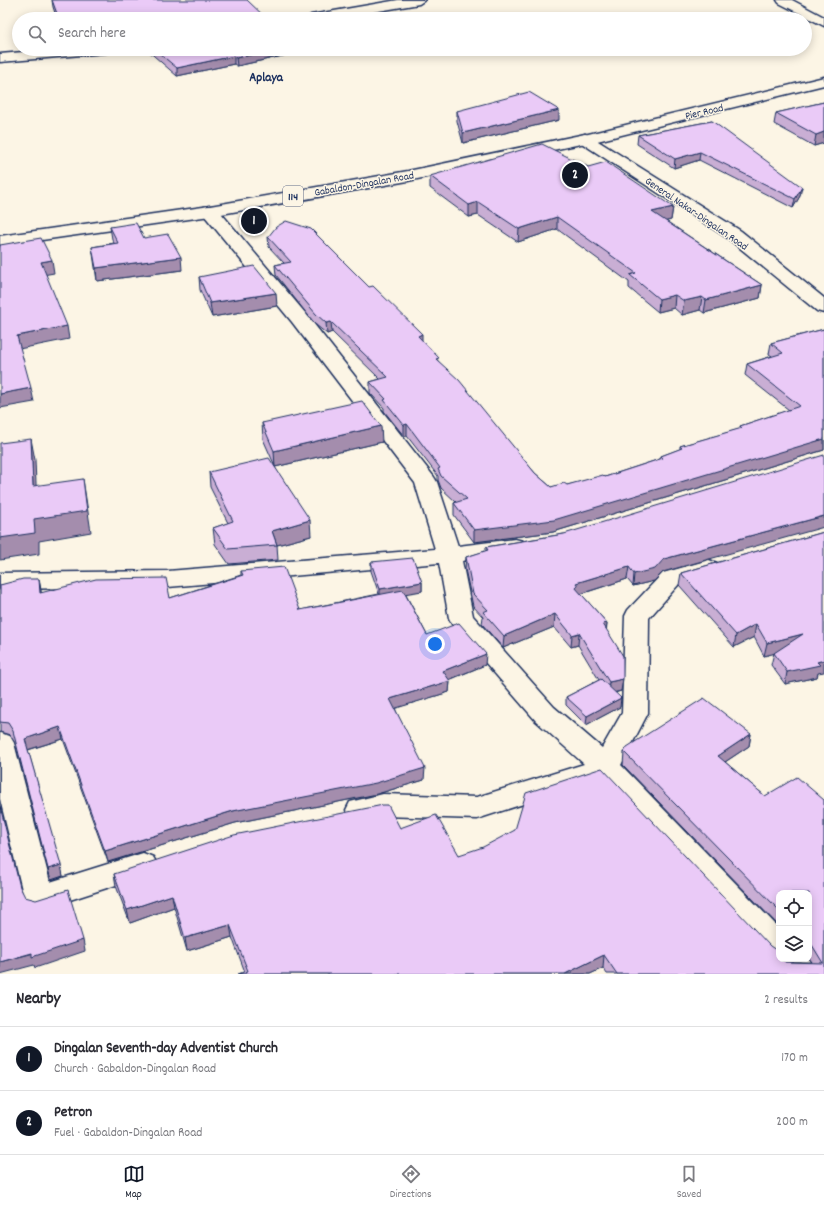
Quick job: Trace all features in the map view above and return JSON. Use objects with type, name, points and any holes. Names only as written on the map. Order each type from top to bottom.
[{"type":"street","points":[[351,12],[419,0]]},
{"type":"street","points":[[783,0],[805,12]]},
{"type":"street","points":[[812,16],[824,22]]},
{"type":"street","points":[[0,58],[24,56]]},
{"type":"street","name":"Pier Road","points":[[585,139],[824,82]]},
{"type":"street","name":"Gabaldon-Dingalan Road","points":[[0,241],[210,211],[408,176],[585,139]]},
{"type":"street","name":"General Nakar-Dingalan Road","points":[[585,139],[734,235],[824,307]]},
{"type":"street","points":[[210,211],[299,318],[426,482],[449,555],[461,618],[545,714],[606,767],[776,946]]},
{"type":"street","points":[[0,581],[168,579],[449,555],[532,544]]},
{"type":"street","points":[[336,815],[383,805],[478,808],[606,767],[635,713],[637,616],[671,578],[732,561]]},
{"type":"street","points":[[0,743],[39,898],[167,857]]},
{"type":"street","points":[[792,962],[803,974]]},
{"type":"building","points":[[52,0],[247,0],[260,12],[56,12]]},
{"type":"building","points":[[162,56],[234,56],[177,68]]},
{"type":"building","points":[[234,56],[246,56],[236,58]]},
{"type":"building","points":[[529,92],[559,110],[463,133],[457,111]]},
{"type":"building","points":[[824,102],[824,132],[816,135],[776,113]]},
{"type":"building","points":[[712,121],[802,187],[795,199],[700,152],[675,159],[638,135]]},
{"type":"building","points":[[542,144],[588,167],[606,162],[673,207],[652,212],[762,285],[706,300],[702,297],[684,301],[675,295],[659,299],[630,275],[636,273],[557,217],[519,229],[478,202],[469,205],[430,176]]},
{"type":"building","points":[[286,221],[311,229],[369,287],[373,286],[422,334],[418,336],[439,358],[436,359],[459,380],[535,473],[551,487],[564,483],[567,485],[603,475],[605,477],[663,458],[661,456],[682,448],[680,446],[742,428],[740,426],[800,406],[747,364],[783,353],[771,343],[824,329],[824,439],[554,520],[474,530],[454,503],[467,499],[441,476],[438,469],[440,468],[407,424],[404,425],[384,400],[386,399],[370,382],[388,377],[331,322],[326,323],[316,314],[275,265],[291,262],[268,237],[276,227]]},
{"type":"building","points":[[136,223],[144,238],[168,234],[181,257],[96,268],[92,247],[118,243],[110,227]]},
{"type":"building","points":[[41,238],[52,260],[41,262],[67,326],[17,336],[31,388],[0,394],[0,245]]},
{"type":"building","points":[[254,266],[276,293],[210,303],[199,277]]},
{"type":"building","points":[[362,401],[381,426],[274,451],[262,423]]},
{"type":"building","points":[[31,439],[33,486],[83,479],[87,511],[34,519],[35,533],[0,538],[0,443]]},
{"type":"building","points":[[824,455],[824,516],[664,559],[655,569],[634,574],[629,567],[576,583],[578,586],[575,587],[607,623],[603,624],[623,656],[623,679],[609,682],[579,633],[572,635],[555,614],[504,636],[483,612],[488,610],[473,594],[466,557],[488,550],[486,547],[564,534]]},
{"type":"building","points":[[269,458],[310,520],[272,531],[277,545],[228,549],[213,528],[233,521],[209,472]]},
{"type":"building","points":[[824,532],[824,660],[817,662],[820,665],[787,672],[774,653],[803,634],[767,643],[756,624],[736,635],[681,573]]},
{"type":"building","points":[[413,558],[422,582],[380,589],[371,562]]},
{"type":"building","points":[[284,567],[300,610],[403,590],[427,635],[459,623],[486,654],[443,671],[450,681],[390,699],[425,768],[376,783],[233,811],[105,851],[60,727],[25,739],[61,865],[48,869],[13,731],[8,723],[0,722],[0,585],[23,579],[39,579],[40,593],[96,579],[166,578],[170,598],[243,575],[241,571]]},
{"type":"building","points":[[601,679],[621,698],[587,716],[566,697]]},
{"type":"building","points":[[704,698],[751,734],[718,756],[765,796],[797,777],[824,800],[824,974],[617,974],[604,955],[565,974],[238,974],[248,971],[230,925],[185,938],[172,895],[127,910],[114,874],[234,835],[383,805],[388,805],[400,828],[436,815],[459,855],[483,847],[515,830],[526,793],[602,768],[770,946],[776,950],[776,962],[823,963],[812,945],[812,890],[776,890],[776,907],[624,752],[627,747]]},
{"type":"building","points":[[0,806],[20,887],[25,897],[36,900],[68,890],[83,940],[32,957],[32,953],[0,962]]},
{"type":"place","name":"Petron","points":[[575,175]]},
{"type":"place","name":"Dingalan Seventh-day Adventist Church","points":[[254,221]]},
{"type":"district","name":"Aplaya","points":[[266,76]]}]
